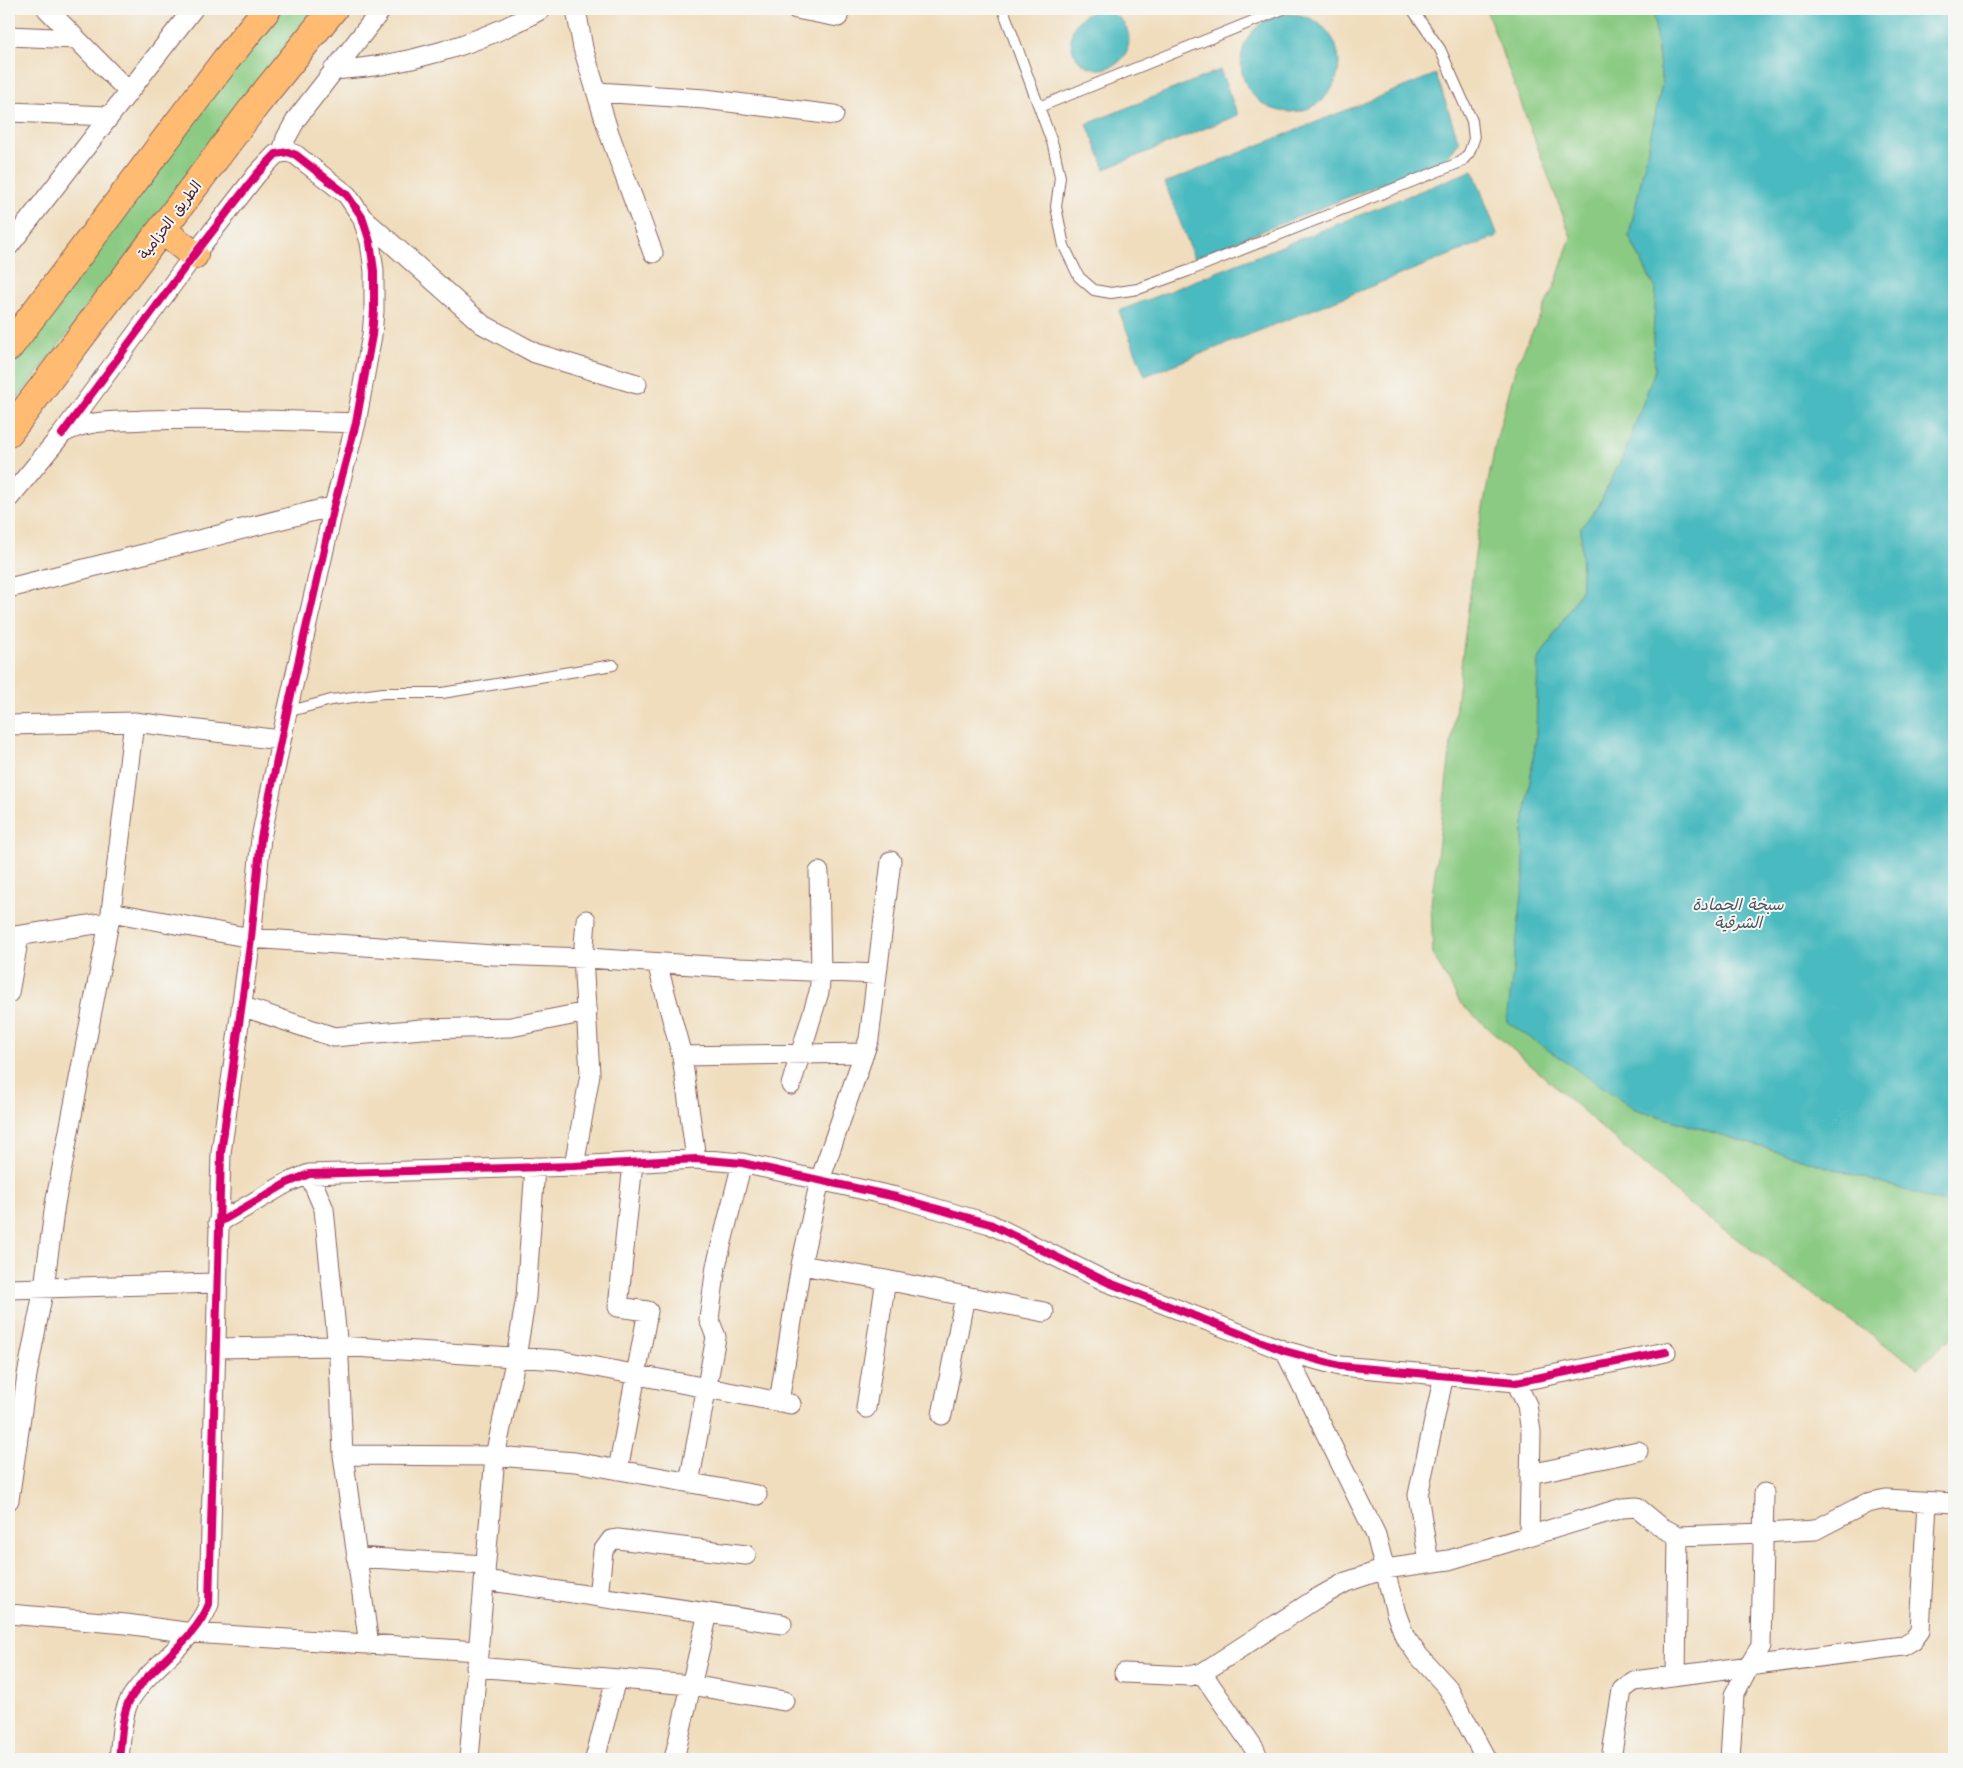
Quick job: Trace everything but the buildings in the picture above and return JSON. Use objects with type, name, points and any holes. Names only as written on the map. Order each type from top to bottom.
[{"type":"highway","points":[[9,347],[225,61],[267,9]]},
{"type":"highway","name":"الطريق الحزامية","points":[[9,432],[258,103],[333,9]]},
{"type":"highway","points":[[162,230],[194,255]]},
{"type":"street","points":[[47,9],[128,91]]},
{"type":"street","points":[[9,246],[193,9]]},
{"type":"street","points":[[282,152],[286,138],[297,118],[382,9]]},
{"type":"street","points":[[333,70],[378,65],[448,50],[500,29],[542,9]]},
{"type":"street","points":[[576,9],[583,48],[609,133],[653,253]]},
{"type":"street","points":[[796,9],[838,17]]},
{"type":"street","points":[[9,36],[76,39]]},
{"type":"street","points":[[597,92],[705,99],[834,115]]},
{"type":"street","points":[[9,112],[109,116]]},
{"type":"street","points":[[9,498],[62,434],[194,255],[257,174],[276,154],[282,152],[288,152],[305,160],[347,195],[362,217],[482,324],[535,354],[637,384]]},
{"type":"street","points":[[119,1759],[127,1706],[131,1699],[150,1674],[192,1633],[203,1618],[209,1604],[216,1283],[221,1153],[251,938],[261,838],[280,740],[334,506],[356,423],[372,335],[375,291],[370,242],[362,217]]},
{"type":"street","points":[[62,434],[71,428],[104,422],[200,418],[356,423]]},
{"type":"street","points":[[9,588],[334,506]]},
{"type":"street","points":[[9,725],[134,722],[280,740]]},
{"type":"street","points":[[9,1500],[27,1375],[44,1287],[55,1204],[110,917],[134,722]]},
{"type":"street","points":[[215,1348],[338,1346],[559,1360],[785,1403],[802,1265],[820,1180],[869,1039],[891,861]]},
{"type":"street","points":[[791,1085],[819,992],[821,972],[819,872]]},
{"type":"street","points":[[9,993],[14,936],[110,917],[251,938],[493,955],[877,974]]},
{"type":"street","points":[[574,1166],[590,1074],[583,958],[586,920]]},
{"type":"street","points":[[657,963],[682,1056],[696,1159]]},
{"type":"street","points":[[241,1006],[334,1037],[422,1029],[511,1028],[587,1012]]},
{"type":"street","points":[[682,1056],[864,1053]]},
{"type":"street","points":[[218,1223],[286,1184],[310,1174],[574,1166],[696,1159],[742,1163],[896,1197],[990,1224],[1107,1282],[1285,1351],[1340,1366],[1516,1382],[1666,1352]]},
{"type":"street","points":[[618,1470],[648,1311],[618,1307],[633,1162]]},
{"type":"street","points":[[689,1483],[716,1337],[709,1319],[716,1266],[742,1163]]},
{"type":"street","points":[[469,1759],[495,1456],[516,1357],[526,1297],[535,1167]]},
{"type":"street","points":[[310,1174],[324,1209],[338,1346],[343,1455],[369,1645]]},
{"type":"street","points":[[802,1265],[1044,1312]]},
{"type":"street","points":[[866,1408],[886,1280]]},
{"type":"street","points":[[9,1289],[216,1283]]},
{"type":"street","points":[[942,1415],[965,1296]]},
{"type":"street","points":[[1285,1351],[1376,1535],[1396,1613],[1405,1637],[1417,1654],[1448,1688],[1486,1759]]},
{"type":"street","points":[[1428,1563],[1418,1495],[1444,1376]]},
{"type":"street","points":[[1516,1382],[1526,1406],[1531,1432],[1529,1536]]},
{"type":"street","points":[[1530,1474],[1638,1451]]},
{"type":"street","points":[[343,1455],[495,1456],[575,1462],[757,1495]]},
{"type":"street","points":[[1730,1759],[1734,1695],[1761,1646],[1764,1493]]},
{"type":"street","points":[[1124,1673],[1190,1676],[1202,1673],[1314,1600],[1346,1582],[1385,1569],[1449,1560],[1622,1508],[1637,1507],[1661,1527],[1678,1536],[1763,1534],[1815,1530],[1867,1503],[1886,1499],[1954,1503]]},
{"type":"street","points":[[1611,1759],[1622,1690],[1634,1681],[1902,1646],[1913,1640],[1920,1631],[1926,1502]]},
{"type":"street","points":[[1676,1675],[1678,1536]]},
{"type":"street","points":[[598,1597],[603,1551],[611,1540],[618,1539],[746,1555]]},
{"type":"street","points":[[356,1556],[485,1572],[598,1597],[782,1624]]},
{"type":"street","points":[[674,1759],[708,1613]]},
{"type":"street","points":[[9,1614],[126,1624],[192,1633],[369,1645],[616,1679],[691,1685],[784,1702]]},
{"type":"street","points":[[1202,1673],[1260,1759]]},
{"type":"street","points":[[596,1759],[616,1679]]},
{"type":"lane","points":[[1004,9],[1053,145],[1060,177],[1056,207],[1064,246],[1079,278],[1094,290],[1111,293],[1138,289],[1188,271],[1461,162],[1470,153],[1474,139],[1472,121],[1440,49],[1412,9]]},
{"type":"lane","points":[[1039,107],[1283,9]]},
{"type":"lane","points":[[287,712],[331,700],[383,693],[442,693],[613,665]]},
{"type":"green space","points":[[277,9],[318,9],[9,410],[9,357]]},
{"type":"green space","points":[[1486,9],[1653,9],[1662,84],[1629,236],[1656,290],[1653,337],[1655,370],[1627,448],[1598,507],[1581,528],[1582,589],[1538,661],[1536,738],[1523,832],[1524,878],[1635,1109],[1954,1205],[1954,1335],[1918,1367],[1827,1305],[1688,1203],[1461,1004],[1433,955],[1431,904],[1477,539],[1496,441],[1516,366],[1554,287],[1571,237]]},
{"type":"water","name":"سبخة الحمادة الشرقية","points":[[1653,9],[1954,9],[1954,1205],[1635,1109],[1507,1022],[1524,878],[1523,832],[1536,738],[1538,661],[1582,589],[1581,528],[1598,507],[1627,448],[1655,370],[1653,337],[1656,290],[1629,236],[1662,84]]},
{"type":"water","points":[[1094,11],[1106,11],[1121,19],[1129,34],[1129,46],[1121,61],[1106,69],[1094,69],[1079,61],[1071,46],[1071,34],[1079,19]]},
{"type":"water","points":[[1290,14],[1309,18],[1325,28],[1335,44],[1339,63],[1335,82],[1325,98],[1309,108],[1290,112],[1271,108],[1255,98],[1245,82],[1241,63],[1245,44],[1255,28],[1271,18]]},
{"type":"water","points":[[1220,70],[1238,115],[1105,169],[1087,124]]},
{"type":"water","points":[[1436,74],[1459,142],[1447,158],[1194,258],[1165,183]]},
{"type":"water","points":[[1473,170],[1498,236],[1145,376],[1119,311]]},
{"type":"cycle path","points":[[62,434],[194,255],[257,174],[276,154],[288,152],[296,155],[347,195],[362,217],[370,242],[374,271],[372,335],[356,423],[334,506],[287,712],[261,838],[251,938],[221,1153],[209,1604],[188,1637],[151,1673],[130,1700],[123,1719],[119,1759]]},
{"type":"cycle path","points":[[218,1223],[287,1183],[309,1174],[574,1166],[696,1159],[742,1163],[896,1197],[990,1224],[1107,1282],[1285,1351],[1340,1366],[1516,1382],[1666,1352]]}]
